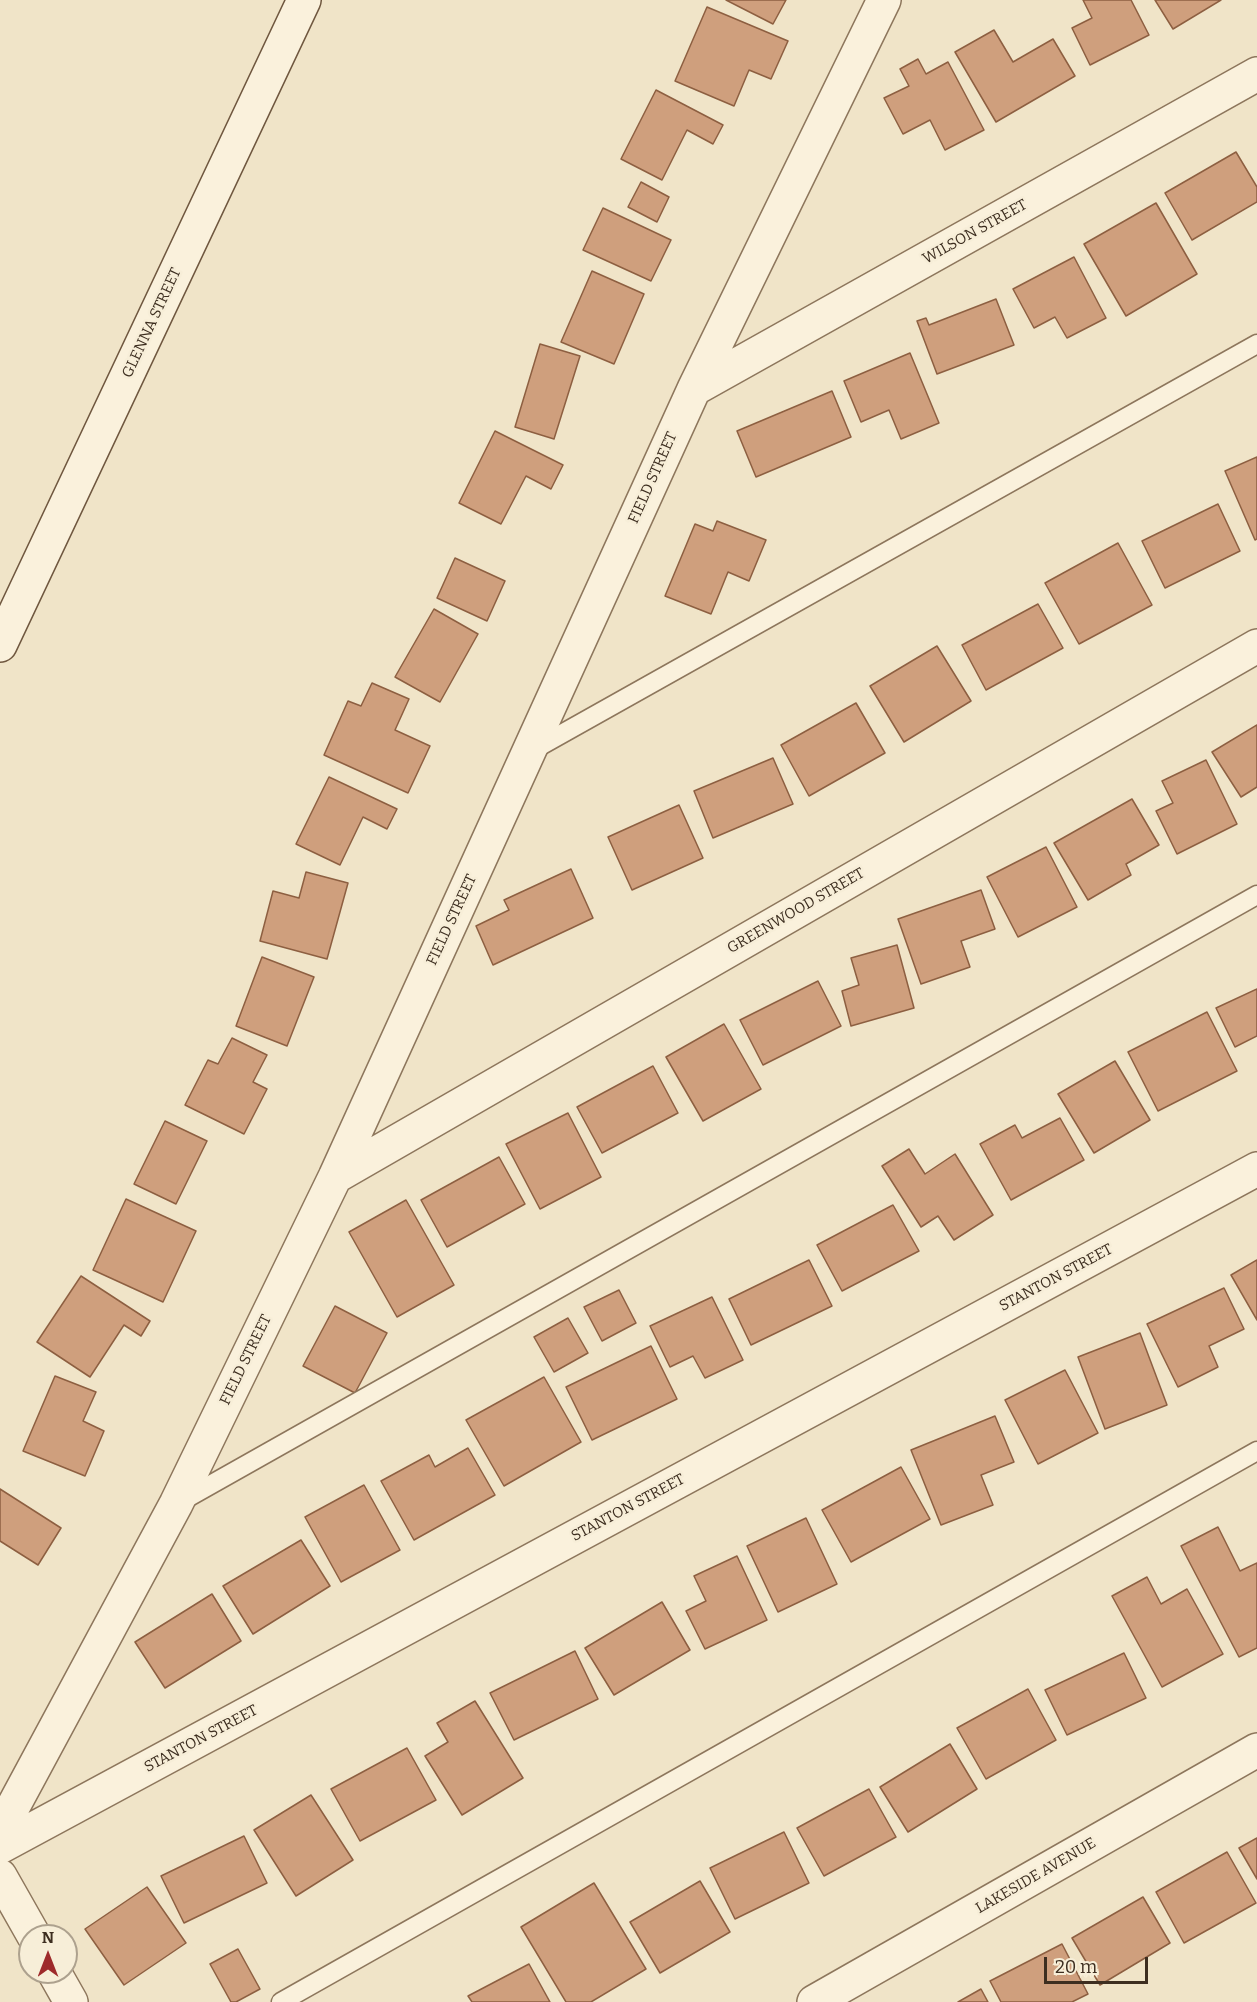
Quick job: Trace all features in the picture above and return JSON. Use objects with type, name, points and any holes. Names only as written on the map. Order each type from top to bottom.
[{"type":"street","name":"GLENNA STREET","points":[[0,645],[304,0]]},
{"type":"street","name":"FIELD STREET","points":[[0,1831],[176,1504],[335,1177],[694,389],[884,0]]},
{"type":"street","name":"WILSON STREET","points":[[694,389],[1257,74]]},
{"type":"street","name":"GREENWOOD STREET","points":[[335,1177],[1257,646]]},
{"type":"street","name":"STANTON STREET","points":[[0,1847],[1257,1169]]},
{"type":"street","name":"LAKESIDE AVENUE","points":[[814,2002],[1257,1750]]},
{"type":"street","points":[[0,1876],[27,1924]]},
{"type":"street","points":[[61,1984],[71,2002]]},
{"type":"lane","points":[[529,752],[1257,344]]},
{"type":"lane","points":[[176,1504],[1257,895]]},
{"type":"lane","points":[[281,2002],[1257,1451]]},
{"type":"building","points":[[726,0],[786,0],[773,24]]},
{"type":"building","points":[[1083,0],[1131,0],[1149,35],[1090,65],[1072,28],[1092,18]]},
{"type":"building","points":[[1155,0],[1221,0],[1173,29]]},
{"type":"building","points":[[707,7],[788,41],[771,79],[749,70],[734,106],[675,81]]},
{"type":"building","points":[[994,30],[1013,62],[1053,39],[1075,76],[996,122],[955,52]]},
{"type":"building","points":[[918,59],[926,74],[948,62],[984,130],[945,150],[930,120],[903,134],[884,98],[909,86],[900,69]]},
{"type":"building","points":[[656,90],[723,125],[713,144],[687,130],[662,180],[621,159]]},
{"type":"building","points":[[1236,152],[1257,187],[1257,202],[1192,240],[1165,193]]},
{"type":"building","points":[[641,182],[669,197],[657,222],[628,207]]},
{"type":"building","points":[[1156,203],[1197,274],[1126,316],[1084,244]]},
{"type":"building","points":[[603,208],[671,240],[651,281],[583,250]]},
{"type":"building","points":[[1074,257],[1106,318],[1067,338],[1055,317],[1034,328],[1013,289]]},
{"type":"building","points":[[592,271],[644,294],[614,364],[561,342]]},
{"type":"building","points":[[996,299],[1014,345],[937,374],[917,321],[926,318],[929,325]]},
{"type":"building","points":[[540,344],[580,356],[554,439],[515,427]]},
{"type":"building","points":[[910,353],[939,423],[901,439],[889,410],[861,422],[844,381]]},
{"type":"building","points":[[832,391],[851,437],[756,477],[737,431]]},
{"type":"building","points":[[495,431],[563,465],[551,489],[526,476],[501,524],[459,503]]},
{"type":"building","points":[[1257,457],[1257,539],[1255,540],[1225,471]]},
{"type":"building","points":[[1218,504],[1240,551],[1165,588],[1142,541]]},
{"type":"building","points":[[717,521],[766,540],[749,581],[728,572],[711,614],[665,596],[695,524],[713,531]]},
{"type":"building","points":[[1118,543],[1152,605],[1079,644],[1045,583]]},
{"type":"building","points":[[455,558],[505,581],[487,621],[437,598]]},
{"type":"building","points":[[1038,604],[1063,648],[986,690],[962,645]]},
{"type":"building","points":[[434,609],[478,634],[440,702],[395,677]]},
{"type":"building","points":[[937,646],[971,701],[904,742],[870,686]]},
{"type":"building","points":[[372,683],[409,699],[395,730],[430,746],[408,793],[324,755],[348,701],[361,706]]},
{"type":"building","points":[[856,703],[885,753],[809,796],[781,745]]},
{"type":"building","points":[[1257,725],[1257,787],[1241,797],[1212,752]]},
{"type":"building","points":[[773,758],[793,804],[713,838],[694,791]]},
{"type":"building","points":[[1206,760],[1237,824],[1177,854],[1156,811],[1173,803],[1162,781]]},
{"type":"building","points":[[329,777],[397,809],[387,829],[363,817],[340,865],[296,844]]},
{"type":"building","points":[[1132,799],[1159,845],[1126,864],[1131,875],[1088,900],[1054,843]]},
{"type":"building","points":[[679,805],[703,858],[632,890],[608,837]]},
{"type":"building","points":[[1046,847],[1077,907],[1018,937],[987,877]]},
{"type":"building","points":[[571,869],[593,918],[493,965],[476,926],[509,910],[504,900]]},
{"type":"building","points":[[306,872],[348,883],[327,959],[260,941],[273,891],[299,898]]},
{"type":"building","points":[[981,890],[995,929],[961,941],[970,967],[921,984],[898,919]]},
{"type":"building","points":[[897,945],[914,1008],[851,1026],[842,991],[859,985],[851,958]]},
{"type":"building","points":[[262,957],[314,977],[287,1046],[236,1026]]},
{"type":"building","points":[[818,981],[841,1026],[763,1065],[740,1020]]},
{"type":"building","points":[[1257,989],[1257,1036],[1235,1047],[1216,1008]]},
{"type":"building","points":[[1207,1012],[1237,1071],[1158,1111],[1128,1052]]},
{"type":"building","points":[[724,1024],[761,1089],[703,1121],[666,1057]]},
{"type":"building","points":[[232,1038],[267,1055],[253,1082],[267,1089],[244,1134],[185,1105],[208,1060],[218,1064]]},
{"type":"building","points":[[1115,1061],[1150,1120],[1094,1153],[1058,1094]]},
{"type":"building","points":[[653,1066],[678,1113],[602,1153],[577,1107]]},
{"type":"building","points":[[568,1113],[601,1177],[540,1209],[506,1144]]},
{"type":"building","points":[[1060,1118],[1084,1160],[1011,1200],[980,1144],[1015,1125],[1022,1138]]},
{"type":"building","points":[[165,1121],[207,1141],[176,1204],[134,1184]]},
{"type":"building","points":[[909,1149],[925,1174],[955,1154],[993,1215],[954,1240],[938,1216],[921,1227],[882,1166]]},
{"type":"building","points":[[499,1157],[525,1204],[447,1247],[421,1200]]},
{"type":"building","points":[[126,1199],[196,1231],[163,1302],[93,1270]]},
{"type":"building","points":[[406,1200],[454,1285],[397,1317],[349,1232]]},
{"type":"building","points":[[893,1205],[919,1251],[842,1291],[817,1245]]},
{"type":"building","points":[[809,1260],[832,1306],[751,1345],[729,1299]]},
{"type":"building","points":[[1257,1260],[1257,1320],[1231,1275]]},
{"type":"building","points":[[81,1276],[150,1321],[141,1336],[124,1325],[90,1377],[37,1342]]},
{"type":"building","points":[[1224,1288],[1244,1329],[1209,1346],[1218,1367],[1178,1387],[1147,1324]]},
{"type":"building","points":[[619,1290],[636,1323],[602,1341],[584,1307]]},
{"type":"building","points":[[712,1297],[743,1360],[705,1378],[693,1356],[670,1367],[650,1326]]},
{"type":"building","points":[[335,1306],[387,1333],[355,1393],[303,1366]]},
{"type":"building","points":[[568,1318],[588,1353],[554,1372],[534,1337]]},
{"type":"building","points":[[1140,1333],[1167,1405],[1105,1429],[1078,1357]]},
{"type":"building","points":[[651,1346],[677,1399],[592,1440],[566,1387]]},
{"type":"building","points":[[1065,1370],[1098,1433],[1038,1464],[1005,1400]]},
{"type":"building","points":[[55,1376],[96,1392],[83,1421],[104,1431],[85,1476],[23,1451]]},
{"type":"building","points":[[544,1377],[581,1442],[504,1486],[466,1420]]},
{"type":"building","points":[[995,1416],[1014,1462],[981,1475],[993,1505],[941,1525],[911,1450]]},
{"type":"building","points":[[468,1448],[495,1495],[414,1540],[381,1481],[429,1455],[435,1467]]},
{"type":"building","points":[[901,1467],[930,1519],[851,1562],[822,1510]]},
{"type":"building","points":[[364,1485],[400,1550],[341,1582],[305,1517]]},
{"type":"building","points":[[0,1489],[61,1528],[38,1565],[0,1541]]},
{"type":"building","points":[[806,1518],[837,1584],[778,1612],[747,1546]]},
{"type":"building","points":[[1218,1527],[1240,1571],[1257,1563],[1257,1648],[1239,1657],[1181,1546]]},
{"type":"building","points":[[301,1540],[330,1586],[253,1634],[223,1586]]},
{"type":"building","points":[[737,1556],[767,1620],[705,1649],[686,1611],[706,1601],[694,1576]]},
{"type":"building","points":[[1147,1577],[1161,1604],[1187,1589],[1223,1654],[1162,1687],[1112,1596]]},
{"type":"building","points":[[212,1594],[241,1641],[165,1688],[135,1642]]},
{"type":"building","points":[[662,1602],[690,1650],[614,1695],[585,1648]]},
{"type":"building","points":[[575,1651],[598,1699],[514,1740],[490,1693]]},
{"type":"building","points":[[1124,1653],[1146,1698],[1067,1735],[1045,1690]]},
{"type":"building","points":[[1028,1689],[1056,1740],[986,1779],[957,1728]]},
{"type":"building","points":[[475,1701],[523,1778],[462,1815],[425,1756],[448,1742],[437,1723]]},
{"type":"building","points":[[950,1744],[977,1789],[908,1832],[880,1787]]},
{"type":"building","points":[[407,1748],[436,1800],[360,1841],[331,1789]]},
{"type":"building","points":[[869,1789],[896,1837],[824,1876],[797,1828]]},
{"type":"building","points":[[311,1795],[353,1860],[296,1896],[254,1830]]},
{"type":"building","points":[[784,1832],[809,1883],[735,1919],[710,1868]]},
{"type":"building","points":[[244,1836],[267,1883],[184,1923],[161,1876]]},
{"type":"building","points":[[1257,1838],[1257,1879],[1239,1848]]},
{"type":"building","points":[[1227,1852],[1256,1903],[1184,1943],[1156,1892]]},
{"type":"building","points":[[700,1881],[730,1932],[660,1973],[630,1922]]},
{"type":"building","points":[[594,1883],[646,1969],[591,2002],[566,2002],[521,1927]]},
{"type":"building","points":[[147,1887],[186,1943],[124,1985],[85,1929]]},
{"type":"building","points":[[1143,1897],[1170,1943],[1100,1985],[1072,1938]]},
{"type":"building","points":[[1062,1944],[1088,1994],[1072,2002],[1001,2002],[990,1981]]},
{"type":"building","points":[[238,1949],[260,1989],[236,2002],[231,2002],[210,1964]]},
{"type":"building","points":[[529,1964],[550,2002],[472,2002],[468,1996]]},
{"type":"building","points":[[981,1989],[988,2002],[958,2002]]}]
